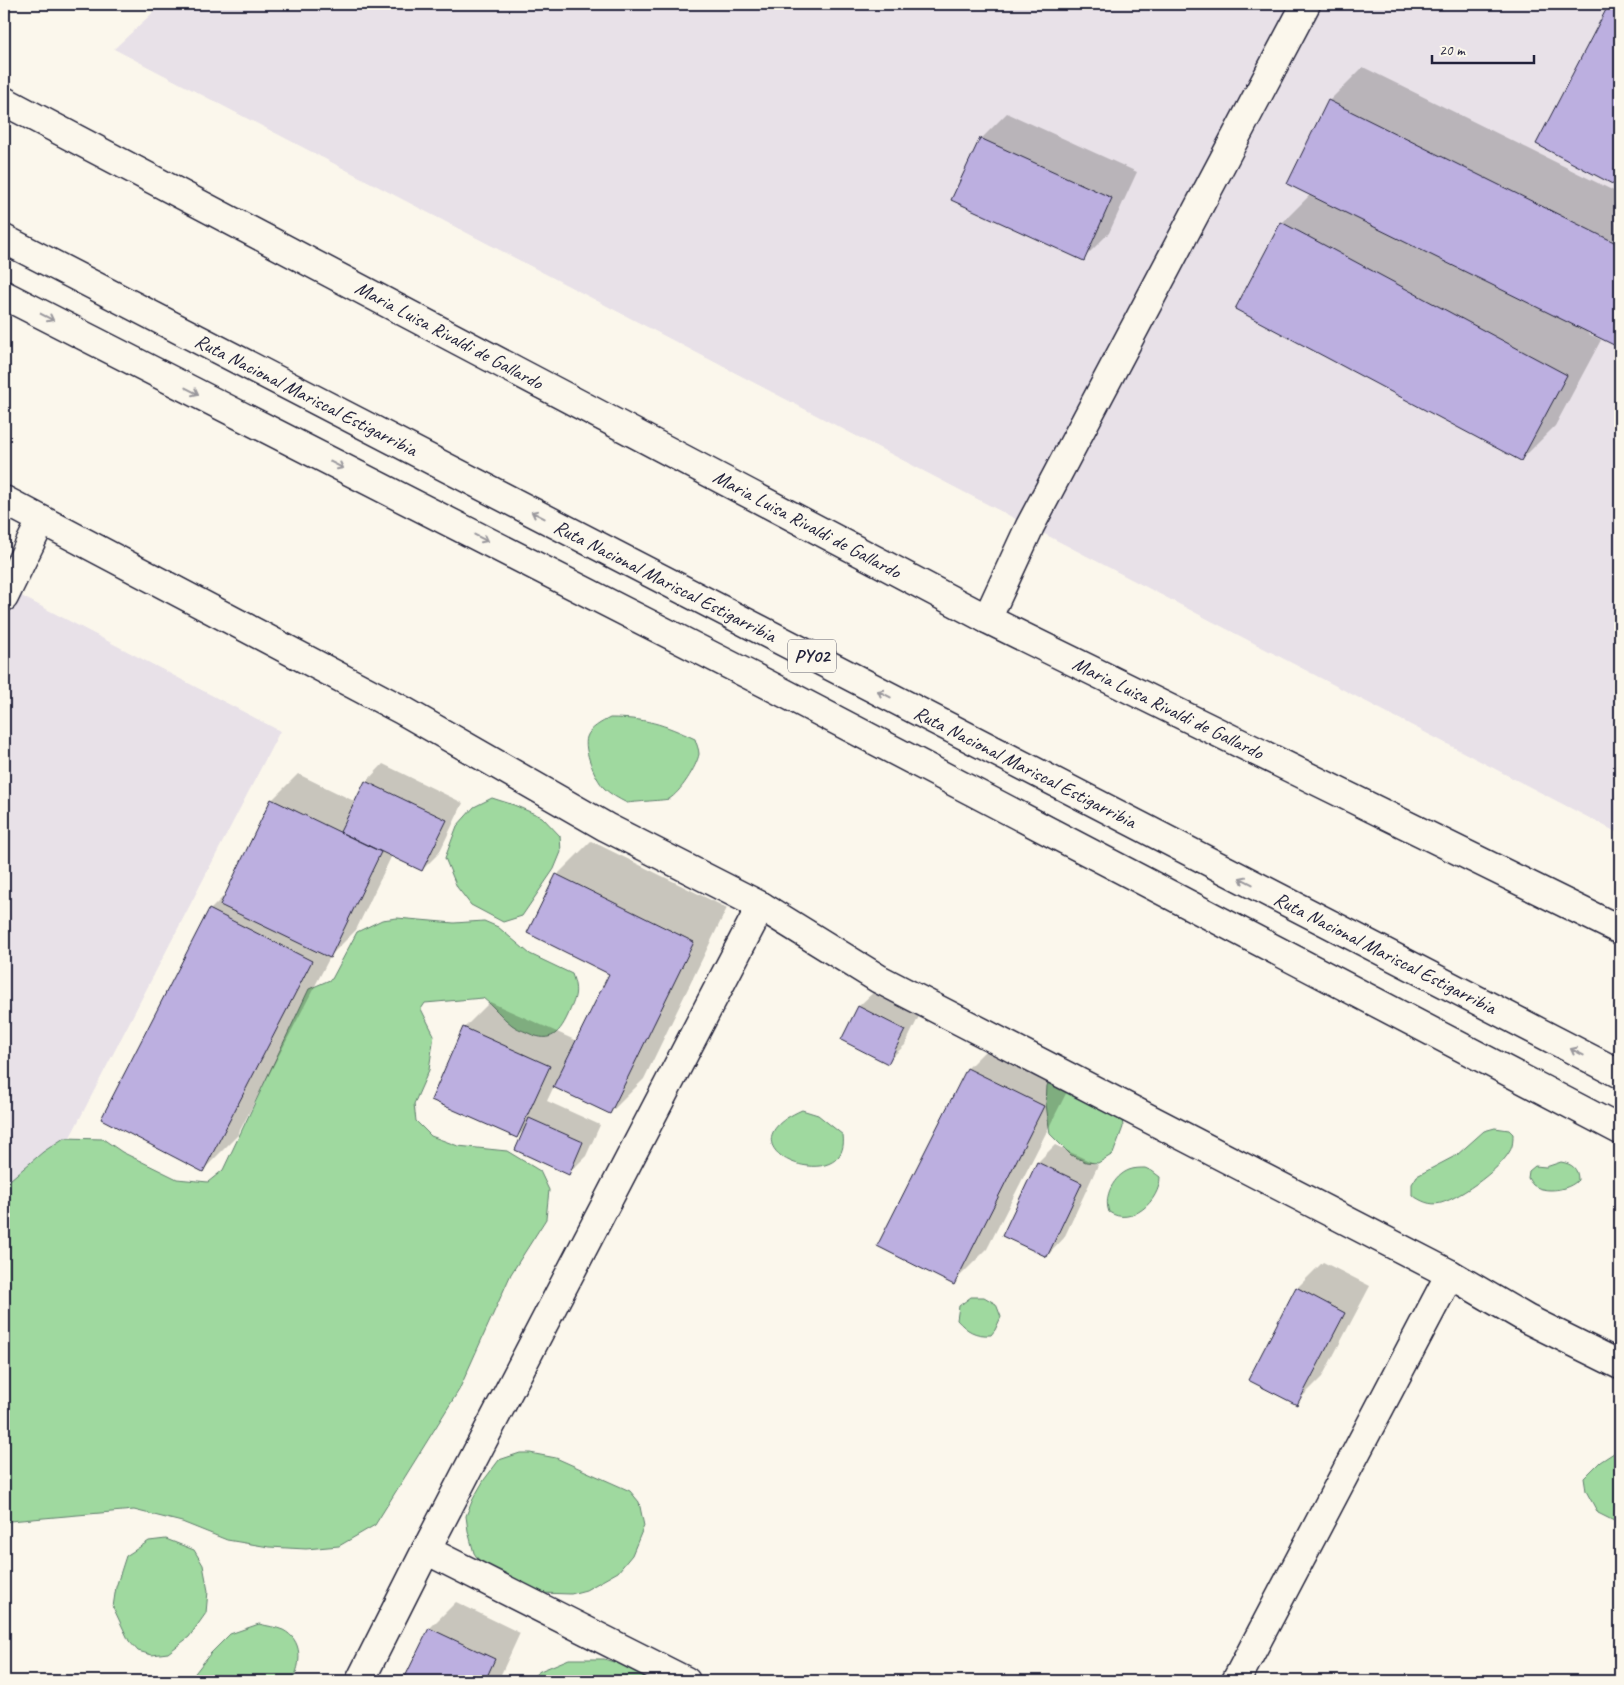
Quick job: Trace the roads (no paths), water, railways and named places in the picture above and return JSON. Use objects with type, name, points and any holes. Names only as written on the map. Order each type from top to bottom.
[{"type":"main road","points":[[987,619],[1030,526],[1306,4]]},
{"type":"main road","name":"Maria Luisa Rivaldi de Gallardo","points":[[4,101],[987,619],[1620,930]]},
{"type":"main road","name":"Ruta Nacional Mariscal Estigarribia","points":[[4,239],[1620,1074]]},
{"type":"main road","name":"PY02","points":[[4,295],[776,688],[1620,1130]]},
{"type":"main road","points":[[4,500],[402,710],[606,827],[761,906],[880,979],[1450,1274],[1527,1320],[1620,1365]]},
{"type":"main road","points":[[4,596],[41,521]]},
{"type":"main road","points":[[360,1681],[426,1550],[761,906]]},
{"type":"main road","points":[[1236,1681],[1450,1274]]},
{"type":"main road","points":[[426,1550],[686,1681]]}]
